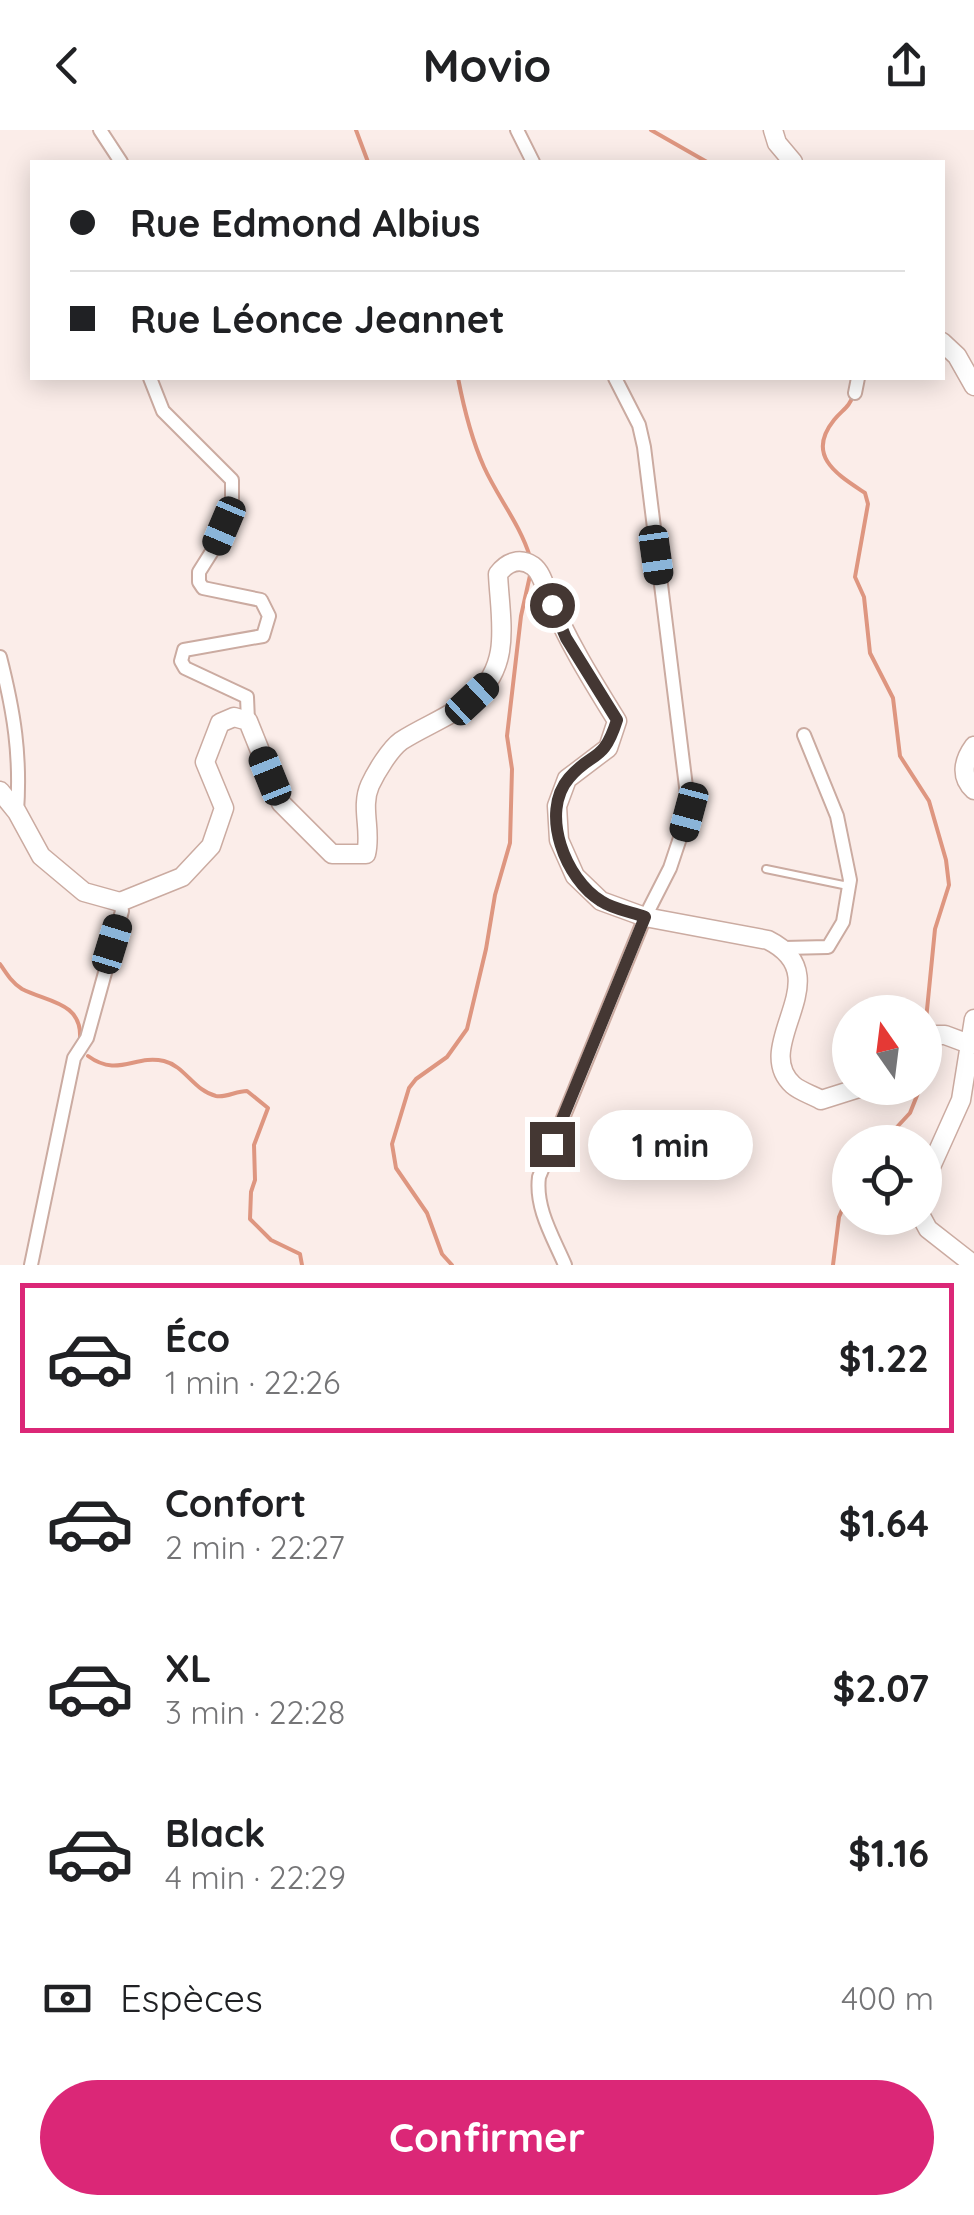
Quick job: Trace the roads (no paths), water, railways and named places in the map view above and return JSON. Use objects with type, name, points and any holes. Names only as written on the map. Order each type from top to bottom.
[{"type":"main road","points":[[773,130],[776,143],[791,160]]},
{"type":"main road","points":[[945,345],[957,356],[974,386]]},
{"type":"main road","points":[[0,791],[17,812],[41,856],[84,892],[120,902],[182,877],[211,846],[224,808],[205,762],[220,722],[234,717],[248,722],[280,803],[332,854],[366,854],[370,840],[366,810],[369,787],[397,744],[458,713],[487,685],[500,652],[498,574],[505,565],[530,563],[539,572],[566,638],[617,720],[608,748],[567,779],[557,806],[559,840],[575,876],[601,901],[645,917],[768,940],[784,948],[794,962],[798,983],[780,1052],[783,1072],[795,1087],[822,1100],[832,1097]]},
{"type":"main road","points":[[974,746],[964,766],[965,780],[974,790]]},
{"type":"main road","points":[[942,1142],[961,1100],[966,1043],[974,1019]]},
{"type":"main road","points":[[942,1035],[966,1043]]},
{"type":"main road","points":[[937,1235],[974,1265]]},
{"type":"street","points":[[517,130],[532,160]]},
{"type":"street","points":[[102,131],[120,160]]},
{"type":"street","points":[[151,380],[163,411],[232,480],[232,506],[216,545],[199,572],[198,582],[203,588],[261,600],[268,616],[263,636],[184,650],[181,660],[184,668],[247,698],[248,722]]},
{"type":"street","points":[[565,1265],[541,1209],[537,1194],[540,1177],[645,917],[670,868],[689,812],[644,448],[639,425],[616,380]]},
{"type":"street","points":[[855,393],[858,380]]},
{"type":"street","points":[[0,657],[14,711],[20,764],[17,812]]},
{"type":"street","points":[[784,948],[828,946],[842,922],[850,886],[837,816],[804,735]]},
{"type":"street","points":[[30,1265],[74,1058],[88,1038],[122,911],[120,902]]},
{"type":"lane","points":[[766,869],[850,886]]},
{"type":"waterway","points":[[356,130],[367,160]]},
{"type":"waterway","points":[[651,130],[704,160]]},
{"type":"waterway","points":[[458,380],[479,456],[530,557]]},
{"type":"waterway","points":[[853,395],[826,433],[824,454],[836,471],[865,493],[868,504],[855,577],[864,597],[870,653],[893,698],[900,756],[929,801],[946,860],[949,885],[935,929],[928,995]]},
{"type":"waterway","points":[[452,1265],[442,1254],[427,1213],[396,1168],[392,1144],[409,1088],[447,1057],[467,1029],[510,843],[512,769],[507,736],[521,616],[531,571]]},
{"type":"waterway","points":[[0,964],[22,989],[69,1010],[79,1026],[80,1038]]},
{"type":"waterway","points":[[88,1056],[108,1065],[164,1061],[208,1093],[220,1096],[247,1091],[268,1108],[254,1145],[250,1219],[271,1240],[300,1254],[302,1265]]},
{"type":"waterway","points":[[899,1125],[913,1105]]},
{"type":"waterway","points":[[833,1265],[837,1235]]}]
